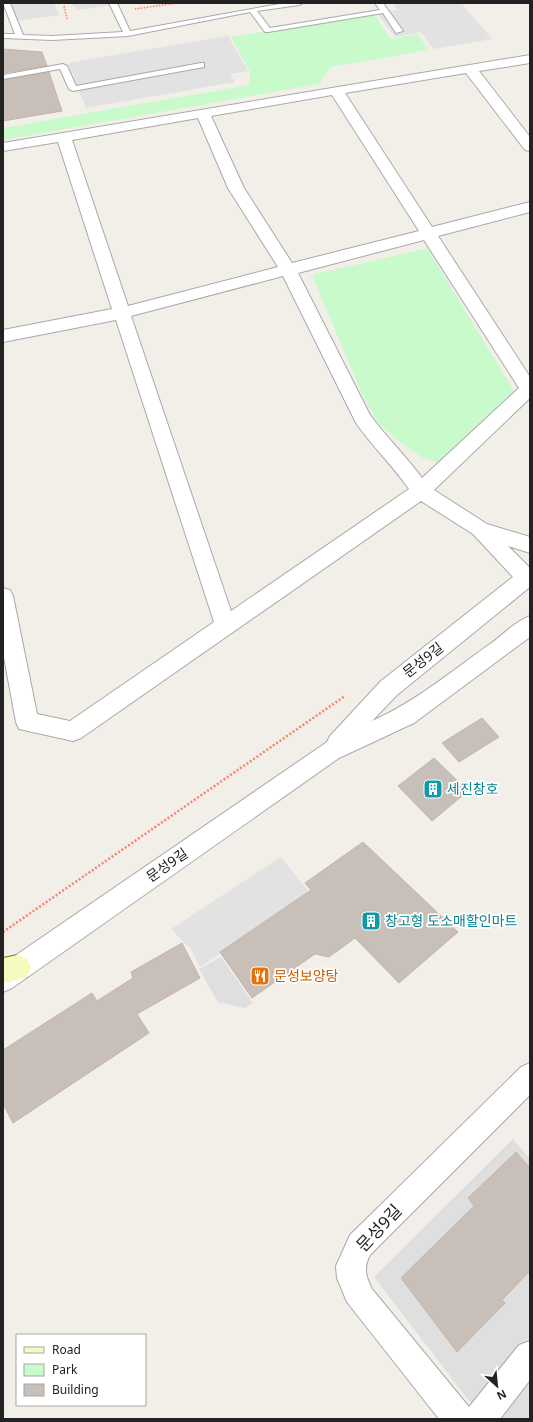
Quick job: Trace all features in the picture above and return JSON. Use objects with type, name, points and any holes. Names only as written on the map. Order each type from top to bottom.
[{"type":"street","points":[[3,147],[336,90],[530,59]]},
{"type":"street","points":[[469,68],[530,147]]},
{"type":"street","points":[[3,596],[27,722],[73,731],[421,491],[529,389],[336,90]]},
{"type":"street","points":[[203,113],[236,188],[289,271],[362,418],[375,436],[401,463],[421,491],[480,529],[527,575]]},
{"type":"street","points":[[63,136],[226,626]]},
{"type":"street","points":[[3,336],[122,314],[530,207]]},
{"type":"street","points":[[480,529],[530,545]]},
{"type":"street","name":"문성9길","points":[[331,751],[389,688],[527,575]]},
{"type":"street","name":"문성9길","points":[[8,973],[331,751],[406,716],[511,641],[530,625]]},
{"type":"street","name":"문성9길","points":[[459,1419],[362,1299],[351,1276],[350,1265],[352,1258],[360,1245],[530,1076]]},
{"type":"street","points":[[480,1419],[530,1356]]},
{"type":"lane","points":[[6,3],[20,37]]},
{"type":"lane","points":[[113,3],[128,34]]},
{"type":"lane","points":[[3,36],[52,38],[128,34],[252,10],[299,3]]},
{"type":"lane","points":[[379,3],[399,31]]},
{"type":"lane","points":[[252,10],[268,30],[385,11]]},
{"type":"lane","points":[[3,77],[63,66],[73,89],[202,65]]},
{"type":"path","points":[[133,10],[176,3]]},
{"type":"path","points":[[60,20],[68,19],[64,6]]},
{"type":"path","points":[[3,932],[350,692]]},
{"type":"shaded area","points":[[8,3],[54,3],[59,15],[15,21]]},
{"type":"shaded area","points":[[71,3],[119,3],[119,4],[78,10]]},
{"type":"shaded area","points":[[407,3],[461,3],[492,39],[434,49],[421,32],[395,37],[378,14],[397,10],[394,5]]},
{"type":"shaded area","points":[[228,36],[248,71],[230,74],[235,82],[86,108],[68,63]]},
{"type":"shaded area","points":[[281,857],[310,893],[200,967],[190,948],[171,929]]},
{"type":"shaded area","points":[[221,957],[253,1003],[245,1008],[218,1002],[199,969]]},
{"type":"shaded area","points":[[513,1139],[530,1159],[530,1419],[483,1419],[374,1277]]},
{"type":"green space","points":[[374,14],[391,39],[418,34],[428,50],[330,67],[319,84],[3,140],[3,128],[249,85],[250,72],[231,37]]},
{"type":"green space","points":[[427,248],[517,396],[438,462],[423,458],[404,445],[378,423],[363,396],[312,275]]},
{"type":"building","points":[[3,49],[42,52],[47,66],[3,73]]},
{"type":"building","points":[[49,72],[62,111],[3,121],[3,80]]},
{"type":"building","points":[[482,718],[499,737],[459,762],[442,743]]},
{"type":"building","name":"세진창호","points":[[434,758],[468,791],[432,821],[398,786]]},
{"type":"building","name":"창고형 도소매할인마트","points":[[363,842],[458,932],[399,983],[355,938],[329,957],[315,954],[252,998],[220,952],[311,890],[305,883]]},
{"type":"building","points":[[182,943],[200,978],[137,1014],[149,1033],[13,1123],[3,1104],[3,1050],[92,993],[97,1001],[133,978],[131,972]]},
{"type":"building","points":[[516,1152],[530,1168],[530,1271],[502,1300],[505,1303],[457,1352],[401,1278],[474,1206],[468,1198]]},
{"type":"place","name":"세진창호","points":[[433,789]]},
{"type":"place","name":"창고형 도소매할인마트","points":[[371,921]]},
{"type":"place","name":"문성보양탕","points":[[260,976]]}]
